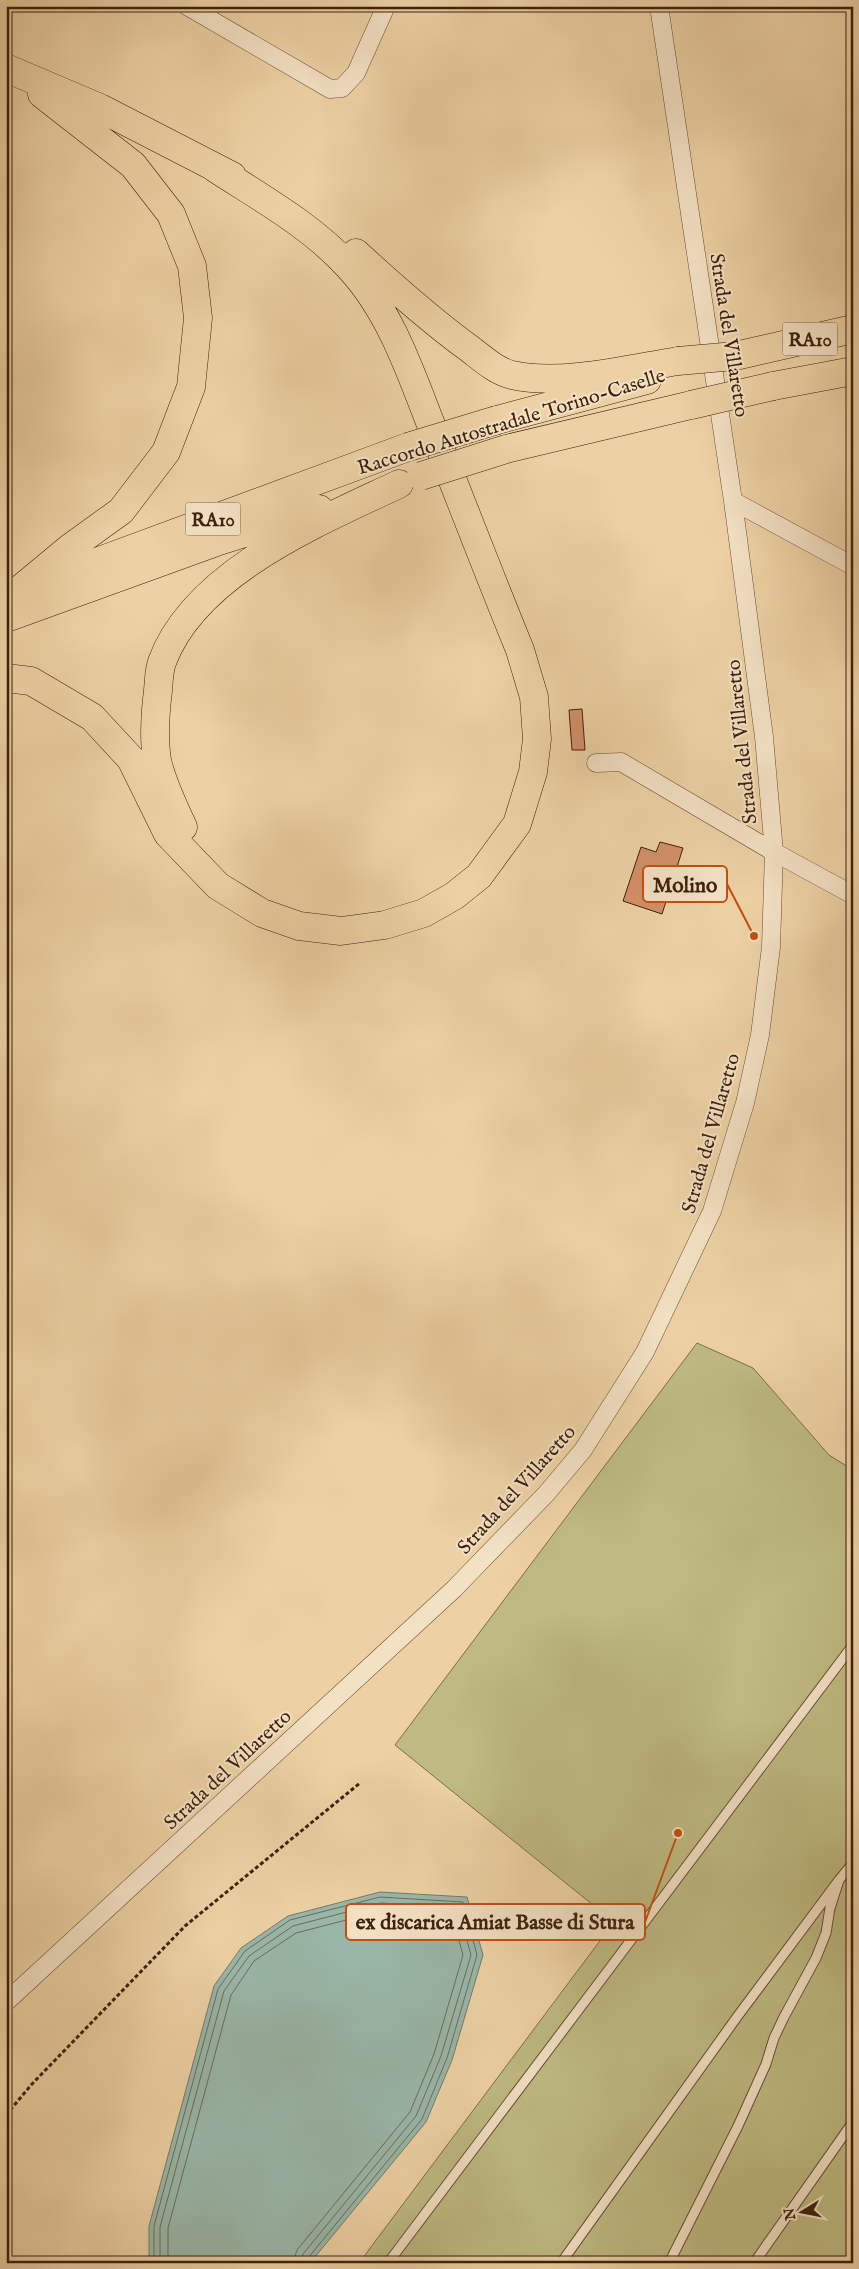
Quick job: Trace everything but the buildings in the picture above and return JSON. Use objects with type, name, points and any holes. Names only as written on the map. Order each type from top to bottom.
[{"type":"highway","points":[[7,69],[100,108],[215,168],[318,218],[440,327],[493,366],[510,374],[530,377],[579,376],[680,365]]},
{"type":"highway","points":[[7,69],[133,165],[171,214],[192,266],[198,318],[191,387],[166,452],[121,511],[70,547],[12,594]]},
{"type":"highway","points":[[6,678],[31,681],[92,717],[131,759],[168,834],[218,886],[262,913],[299,926],[341,931],[385,925],[424,913],[454,896],[479,876],[517,824],[533,772],[537,740],[537,718],[528,673],[401,351],[367,288],[349,266],[322,240],[291,217],[215,168]]},
{"type":"highway","name":"Raccordo Autostradale Torino-Caselle","points":[[12,594],[408,447],[497,420],[618,389],[680,365],[735,356],[853,329]]},
{"type":"highway","name":"Raccordo Autostradale Torino-Caselle","points":[[6,618],[216,542],[506,449],[773,386],[853,371]]},
{"type":"highway","points":[[238,897],[190,839],[176,813],[157,760],[156,715],[162,662],[183,622],[208,596],[257,556],[324,520],[410,480]]},
{"type":"street","points":[[187,6],[330,89],[342,88],[356,72],[386,6]]},
{"type":"street","name":"Strada del Villaretto","points":[[6,2002],[454,1589],[546,1494],[583,1450],[645,1352],[712,1211],[746,1103],[760,1035],[771,947],[774,852],[764,737],[733,501],[659,6]]},
{"type":"street","points":[[733,501],[853,566]]},
{"type":"street","points":[[596,763],[621,762],[774,852],[853,895]]},
{"type":"lane","points":[[388,2263],[853,1645]]},
{"type":"lane","points":[[561,2263],[731,2024],[853,1863]]},
{"type":"lane","points":[[669,2263],[738,2126],[766,2064],[774,2038],[784,2017],[816,1958],[826,1933],[830,1908],[839,1880]]},
{"type":"lane","points":[[754,2263],[853,2122]]},
{"type":"path","points":[[6,2115],[32,2084],[185,1926],[360,1783]]},
{"type":"shaded area","points":[[697,1343],[753,1368],[829,1455],[853,1470],[853,2263],[359,2263],[614,1922],[395,1745]]},
{"type":"water","points":[[380,1892],[467,1897],[483,1955],[452,2060],[426,2122],[310,2263],[149,2263],[149,2226],[214,1986],[241,1948],[288,1916]]},
{"type":"place","name":"Molino","points":[[754,936]]},
{"type":"place","name":"ex discarica Amiat Basse di Stura","points":[[678,1833]]}]
